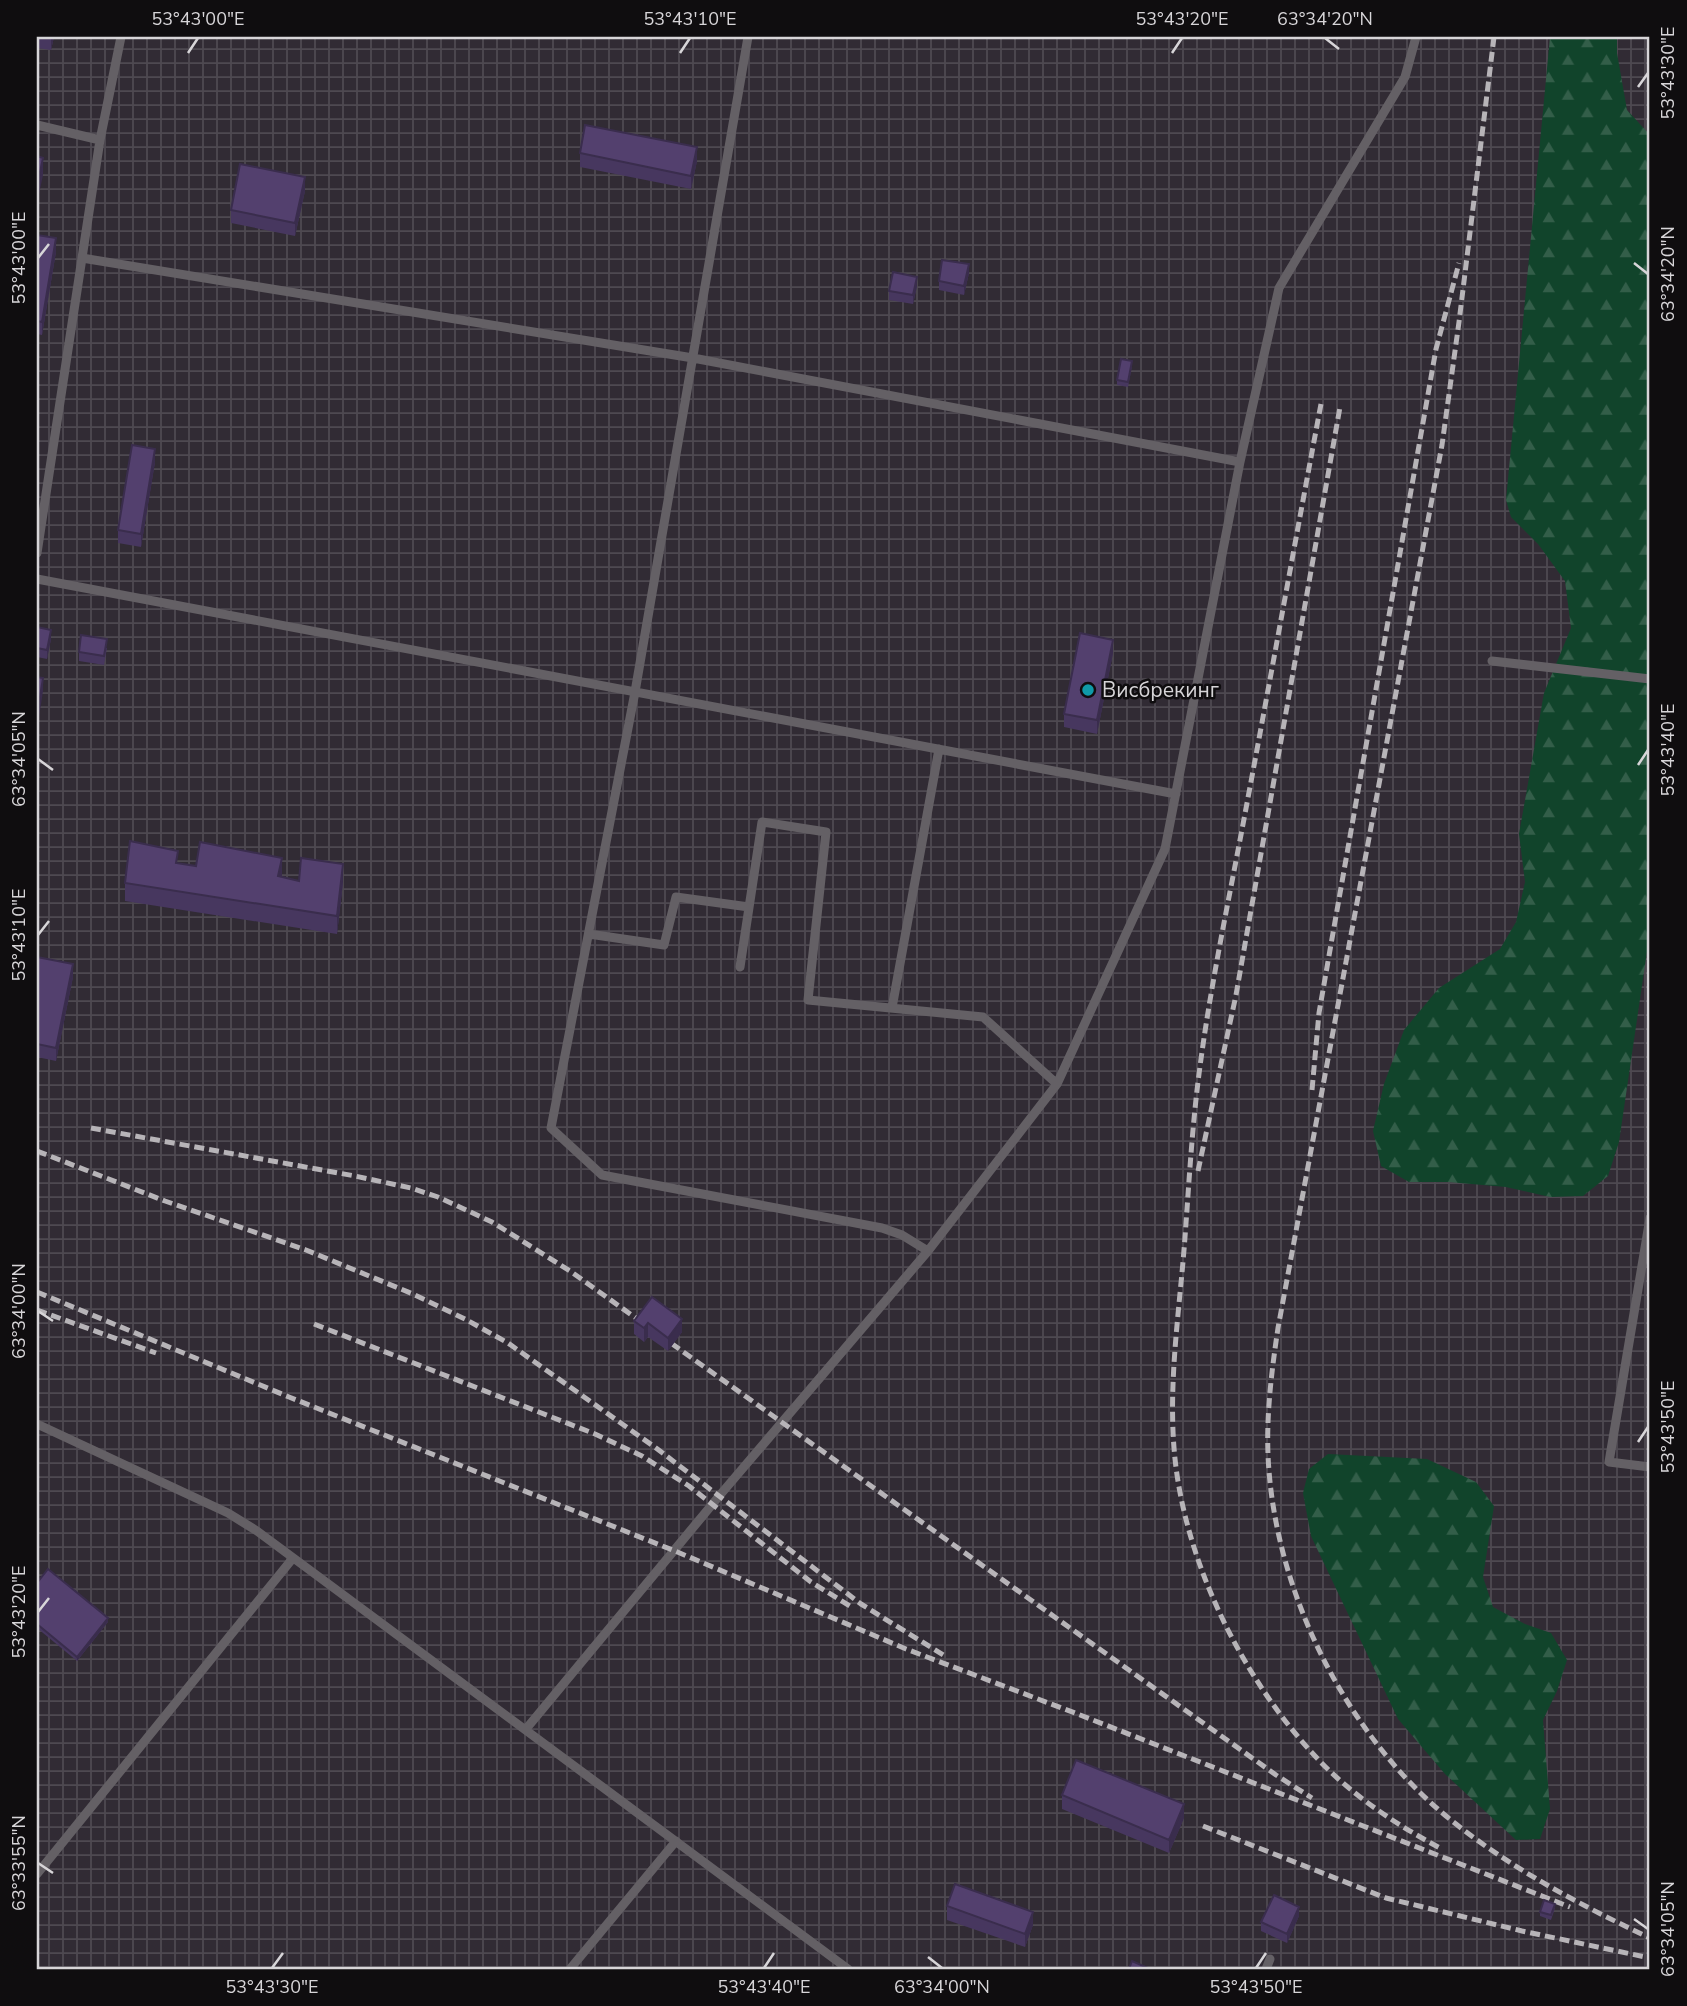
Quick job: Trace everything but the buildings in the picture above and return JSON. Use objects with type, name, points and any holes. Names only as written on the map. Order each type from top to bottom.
[{"type":"lane","points":[[37,554],[100,140],[121,37]]},
{"type":"lane","points":[[748,37],[635,692],[551,1128],[602,1175],[882,1228],[902,1234],[928,1251]]},
{"type":"lane","points":[[526,1729],[720,1495],[928,1251],[1057,1084],[1166,849],[1240,462],[1279,288],[1405,77],[1416,37]]},
{"type":"lane","points":[[37,125],[100,140]]},
{"type":"lane","points":[[82,258],[693,358],[1240,462]]},
{"type":"lane","points":[[37,579],[1176,794]]},
{"type":"lane","points":[[1492,661],[1650,679]]},
{"type":"lane","points":[[892,1008],[939,749]]},
{"type":"lane","points":[[740,967],[762,822],[827,832],[808,999],[983,1017],[1057,1084]]},
{"type":"lane","points":[[589,934],[664,946],[676,897],[749,907]]},
{"type":"lane","points":[[1650,1218],[1608,1462],[1650,1466]]},
{"type":"lane","points":[[37,1424],[228,1513],[257,1531],[848,1969]]},
{"type":"lane","points":[[37,1874],[293,1558]]},
{"type":"lane","points":[[570,1969],[676,1841]]},
{"type":"lane","points":[[1266,1969],[1270,1959]]},
{"type":"shaded area","points":[[37,37],[1650,37],[1650,1969],[37,1969]]},
{"type":"green space","points":[[1550,37],[1617,37],[1617,53],[1627,110],[1650,135],[1650,931],[1619,1142],[1608,1176],[1583,1196],[1550,1197],[1506,1187],[1409,1182],[1381,1166],[1373,1131],[1384,1084],[1404,1030],[1439,988],[1500,949],[1516,922],[1525,882],[1519,834],[1544,693],[1571,628],[1565,581],[1538,544],[1511,517],[1506,500]]},
{"type":"green space","points":[[1328,1454],[1427,1459],[1476,1482],[1494,1506],[1483,1577],[1493,1607],[1525,1624],[1551,1633],[1567,1660],[1557,1691],[1543,1720],[1550,1809],[1540,1839],[1516,1840],[1445,1774],[1398,1719],[1311,1536],[1303,1493],[1309,1469]]},
{"type":"railway","points":[[1494,37],[1442,445],[1278,1328],[1268,1417],[1269,1471],[1275,1519],[1303,1614],[1324,1660],[1349,1704],[1378,1745],[1410,1783],[1446,1816],[1494,1852],[1570,1898],[1650,1938]]},
{"type":"railway","points":[[1312,1090],[1319,1013],[1436,349],[1459,263]]},
{"type":"railway","points":[[1321,404],[1203,1042],[1174,1362],[1175,1456],[1187,1523],[1198,1559],[1228,1630],[1268,1697],[1315,1756],[1343,1783],[1406,1829],[1440,1848]]},
{"type":"railway","points":[[1198,1171],[1236,995],[1340,407]]},
{"type":"railway","points":[[91,1128],[411,1188],[438,1197],[492,1222],[570,1271],[1312,1798]]},
{"type":"railway","points":[[37,1151],[165,1201],[306,1250],[413,1294],[465,1319],[508,1343],[656,1448],[861,1604],[945,1656]]},
{"type":"railway","points":[[37,1292],[289,1397],[675,1551],[906,1649],[1570,1907]]},
{"type":"railway","points":[[37,1310],[156,1353]]},
{"type":"railway","points":[[314,1324],[595,1434],[642,1456],[689,1486],[811,1582],[850,1606]]},
{"type":"railway","points":[[1203,1826],[1386,1898],[1650,1958]]},
{"type":"place","name":"Висбрекинг","points":[[1088,690]]}]
